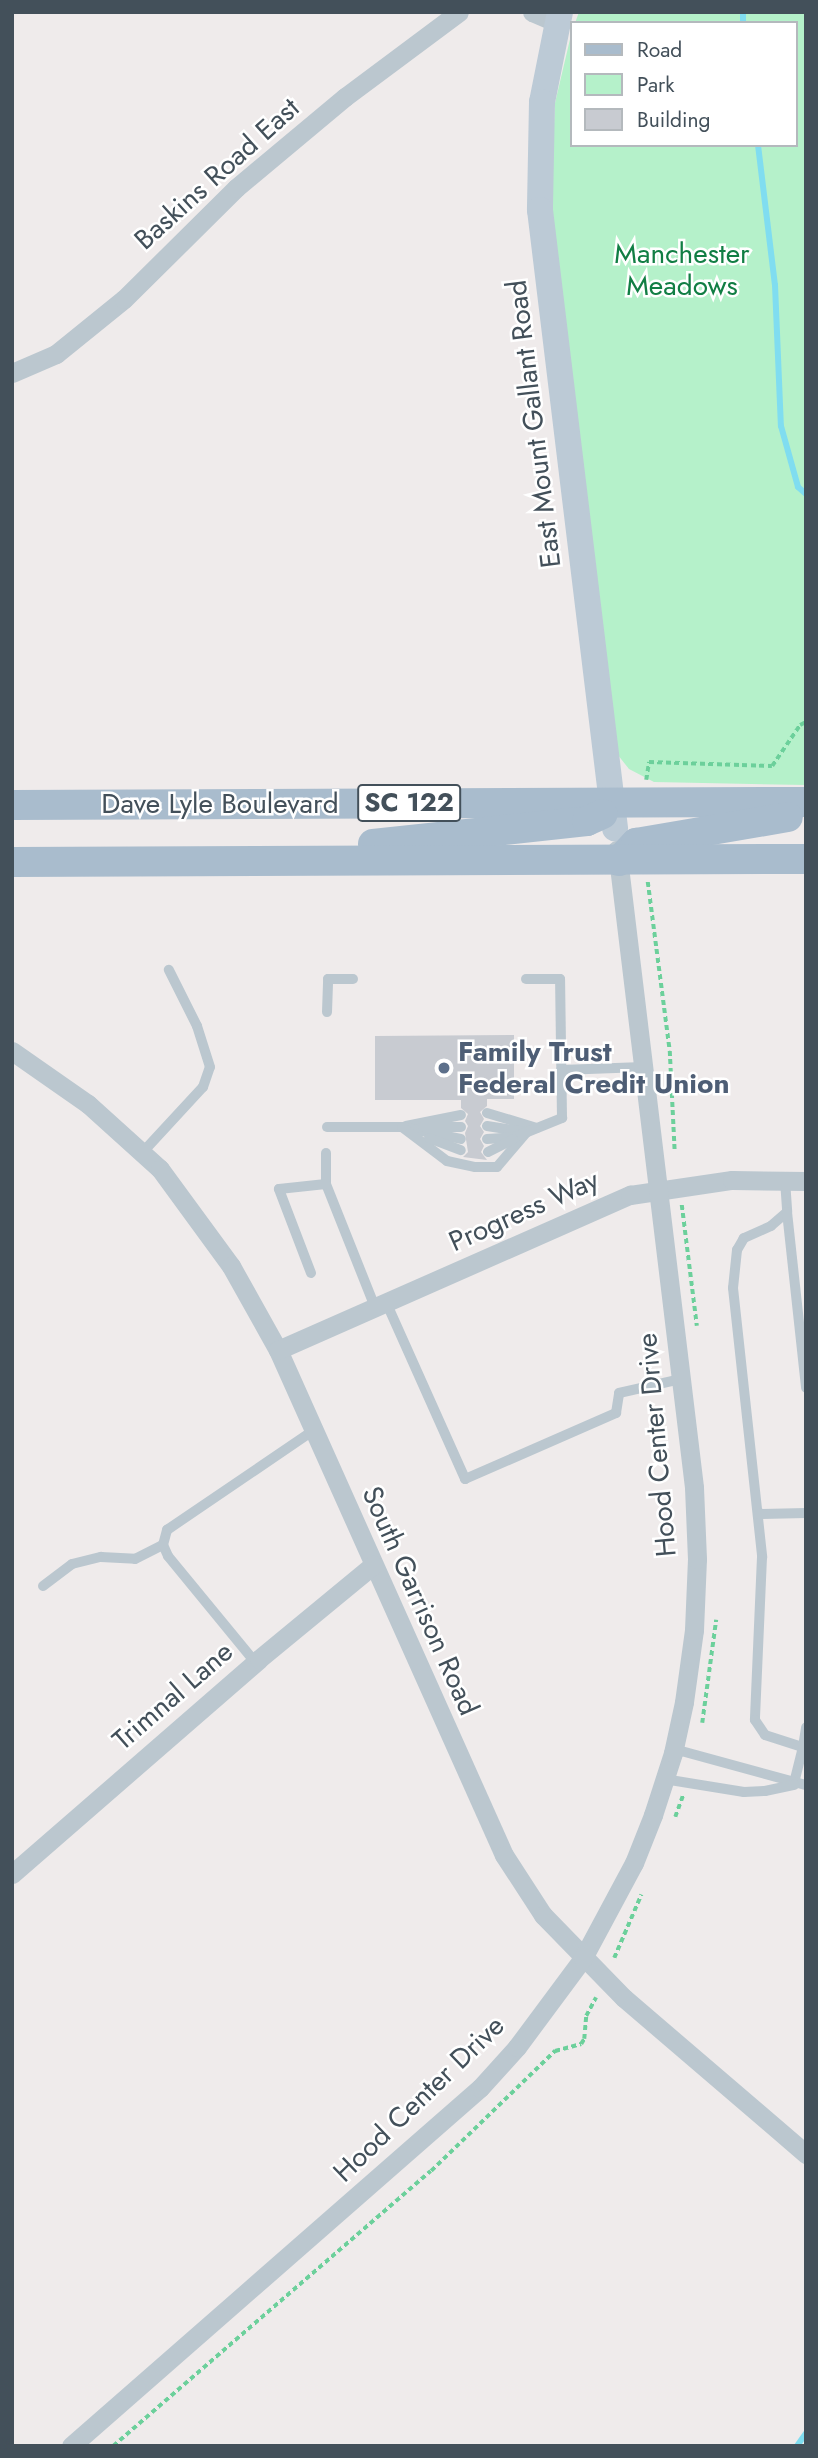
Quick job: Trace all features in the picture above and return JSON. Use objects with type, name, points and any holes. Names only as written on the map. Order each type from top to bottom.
[{"type":"main road","name":"Dave Lyle Boulevard","points":[[12,805],[613,815],[644,803],[806,802]]},
{"type":"main road","points":[[619,861],[636,843],[806,814]]},
{"type":"main road","points":[[205,861],[587,821],[613,815]]},
{"type":"main road","name":"Dave Lyle Boulevard","points":[[12,862],[806,859]]},
{"type":"street","name":"Baskins Road East","points":[[12,373],[57,354],[124,299],[236,188],[345,97],[459,12]]},
{"type":"street","points":[[532,12],[559,18]]},
{"type":"street","name":"East Mount Gallant Road","points":[[559,18],[542,102],[540,210],[613,815]]},
{"type":"street","name":"Hood Center Drive","points":[[71,2446],[480,2088],[517,2047],[583,1958],[634,1863],[674,1749],[694,1630],[697,1559],[694,1487],[613,815]]},
{"type":"street","name":"South Garrison Road","points":[[12,1051],[88,1104],[160,1169],[231,1266],[278,1350],[504,1855],[542,1915],[653,2024],[806,2154]]},
{"type":"street","name":"Progress Way","points":[[278,1350],[630,1195],[732,1180],[806,1181]]},
{"type":"street","name":"Trimnal Lane","points":[[12,1874],[255,1662],[373,1566]]},
{"type":"lane","points":[[142,1153],[203,1087],[210,1067],[197,1026],[169,970]]},
{"type":"lane","points":[[327,1012],[328,979],[353,979]]},
{"type":"lane","points":[[488,1152],[562,1118],[560,979],[526,979]]},
{"type":"lane","points":[[561,1070],[643,1067]]},
{"type":"lane","points":[[487,1113],[537,1128]]},
{"type":"lane","points":[[402,1127],[461,1115]]},
{"type":"lane","points":[[487,1126],[526,1133]]},
{"type":"lane","points":[[327,1127],[461,1127]]},
{"type":"lane","points":[[402,1127],[447,1161],[475,1167],[497,1167],[526,1133]]},
{"type":"lane","points":[[402,1127],[461,1145]]},
{"type":"lane","points":[[487,1139],[526,1133]]},
{"type":"lane","points":[[327,1153],[327,1184],[380,1305],[465,1479],[616,1413],[619,1393],[681,1380]]},
{"type":"lane","points":[[786,1180],[806,1388]]},
{"type":"lane","points":[[311,1273],[279,1189],[327,1184]]},
{"type":"lane","points":[[787,1212],[771,1226],[744,1238],[737,1250],[733,1288],[762,1557],[755,1720],[765,1735],[803,1747]]},
{"type":"lane","points":[[255,1662],[168,1556],[163,1545],[167,1530],[314,1430]]},
{"type":"lane","points":[[758,1514],[806,1513]]},
{"type":"lane","points":[[43,1586],[72,1564],[101,1557],[135,1559],[163,1545]]},
{"type":"lane","points":[[800,1785],[806,1727]]},
{"type":"lane","points":[[674,1749],[800,1785]]},
{"type":"lane","points":[[664,1779],[744,1791],[765,1791],[800,1785]]},
{"type":"path","points":[[644,803],[649,762],[772,766],[800,725],[806,722]]},
{"type":"path","points":[[113,2446],[431,2171],[555,2051],[581,2045],[586,2016],[596,1997]]},
{"type":"green space","name":"Manchester Meadows","points":[[579,12],[806,12],[806,785],[654,782],[629,769],[610,745],[550,209],[555,103],[570,39],[570,147],[797,147],[797,21],[576,21]]},
{"type":"building","name":"Family Trust Federal Credit Union","points":[[514,1035],[514,1099],[487,1099],[487,1106],[480,1112],[484,1119],[480,1126],[484,1132],[480,1139],[484,1146],[481,1152],[487,1160],[463,1157],[468,1152],[465,1133],[468,1126],[465,1121],[468,1114],[461,1108],[461,1100],[375,1100],[375,1036]]},
{"type":"waterway","points":[[743,12],[743,21]]},
{"type":"waterway","points":[[758,147],[775,285],[781,426],[798,487],[806,494]]},
{"type":"waterway","points":[[797,2446],[806,2433]]},
{"type":"place","name":"Family Trust Federal Credit Union","points":[[444,1068]]}]
